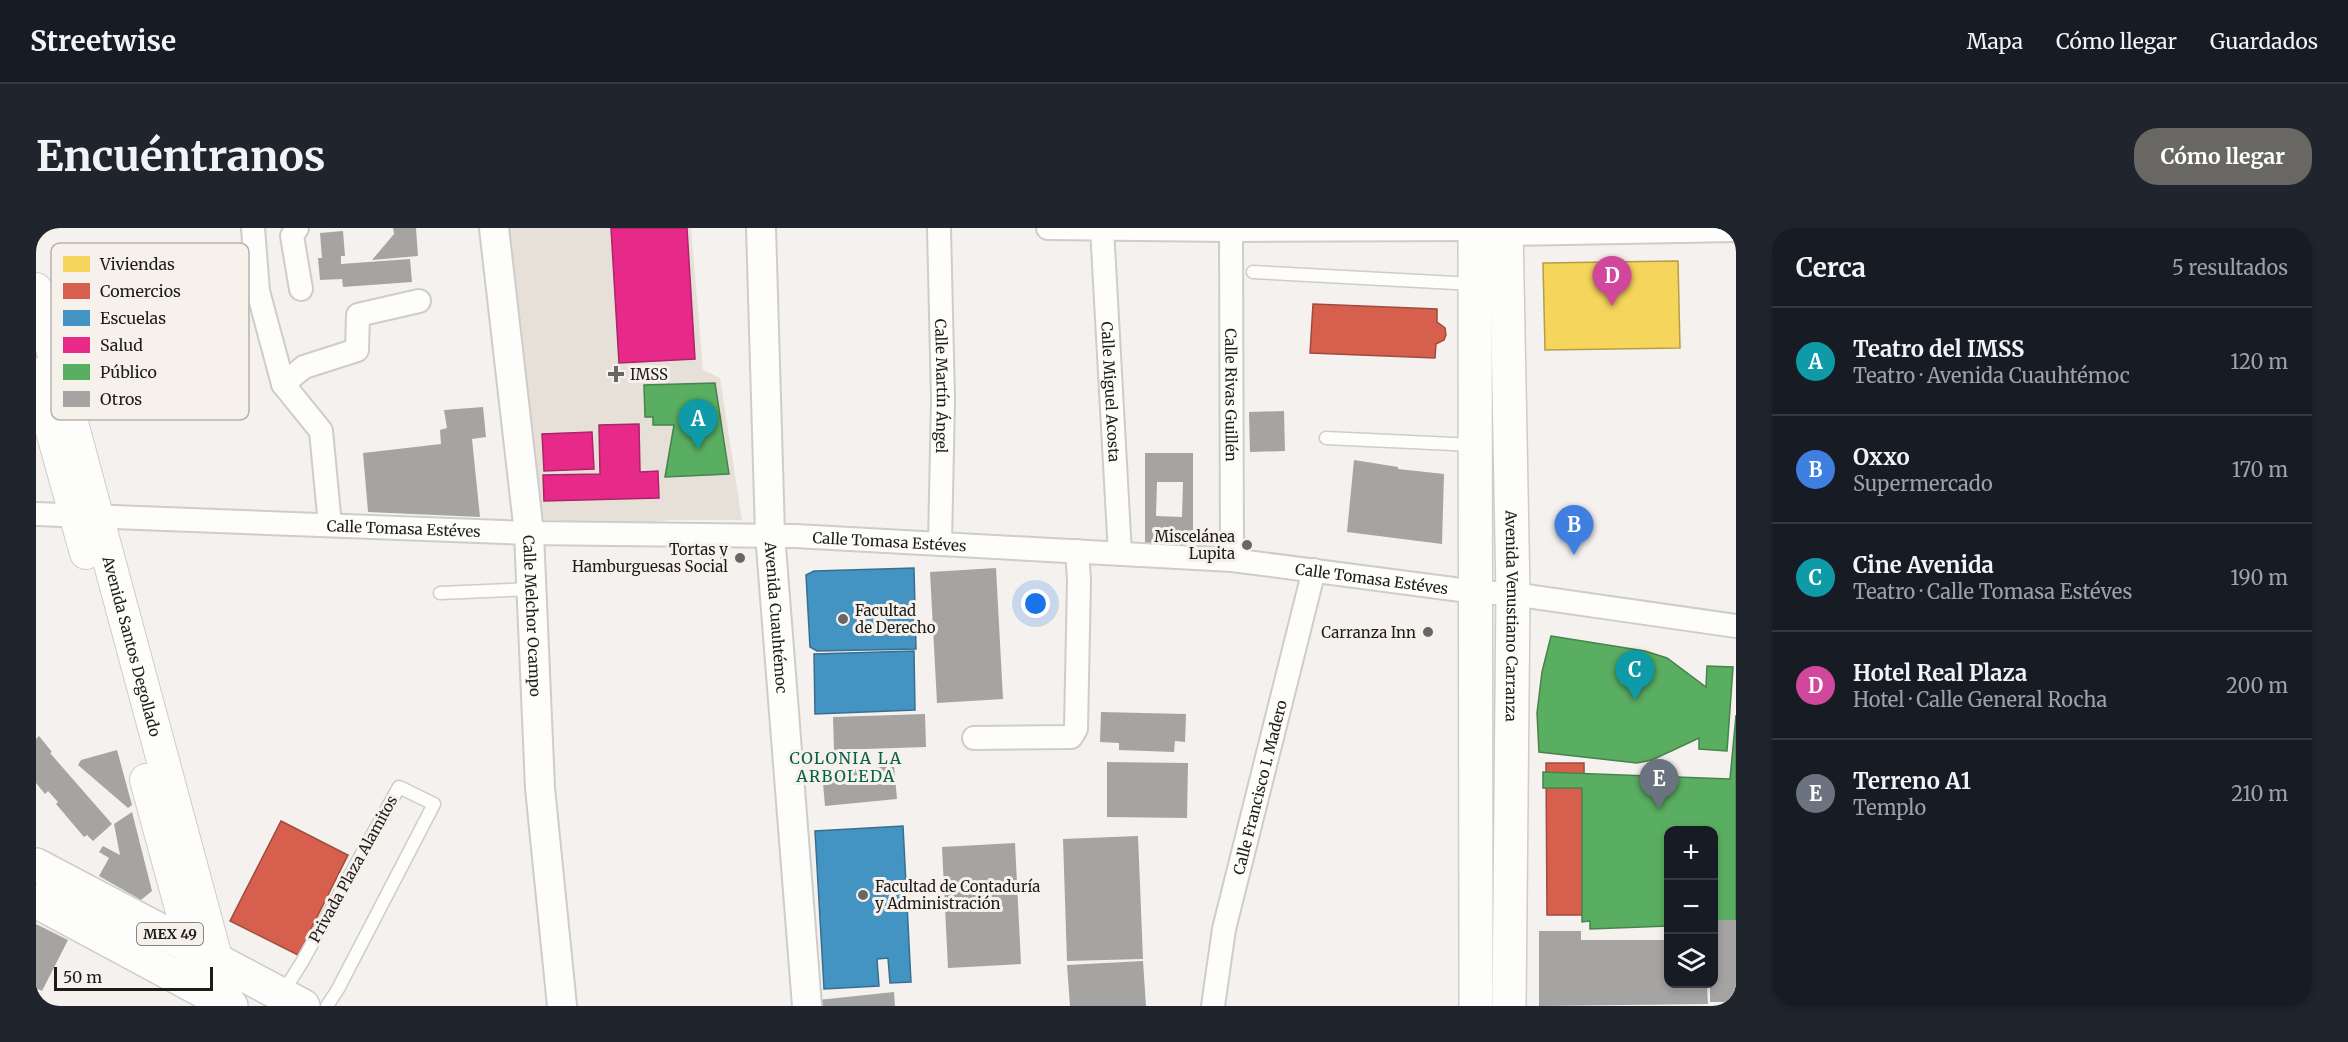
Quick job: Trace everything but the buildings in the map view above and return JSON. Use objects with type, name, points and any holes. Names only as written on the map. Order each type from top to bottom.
[{"type":"main road","points":[[1476,1006],[1475,284],[1490,230]]},
{"type":"main road","name":"Avenida Venustiano Carranza","points":[[1490,230],[1513,594],[1509,1006]]},
{"type":"main road","name":"Avenida Santos Degollado","points":[[36,289],[51,356]]},
{"type":"main road","name":"Avenida Santos Degollado","points":[[36,374],[51,416]]},
{"type":"main road","name":"Avenida Santos Degollado","points":[[52,420],[87,517]]},
{"type":"main road","name":"Avenida Santos Degollado","points":[[65,420],[87,517],[204,953],[220,1003]]},
{"type":"main road","name":"MEX 49","points":[[36,865],[292,1001]]},
{"type":"main road","name":"MEX 49","points":[[36,901],[220,1003]]},
{"type":"street","points":[[253,228],[258,291],[283,384],[321,431],[330,525]]},
{"type":"street","points":[[297,228],[292,236],[301,289]]},
{"type":"street","name":"Calle Melchor Ocampo","points":[[494,228],[529,533],[540,788],[561,1006]]},
{"type":"street","name":"Avenida Cuauhtémoc","points":[[761,228],[770,534],[807,1006]]},
{"type":"street","name":"Calle Martín Ángel","points":[[939,228],[943,400],[940,544]]},
{"type":"street","points":[[1048,228],[1736,230]]},
{"type":"street","name":"Calle Miguel Acosta","points":[[1102,229],[1120,554]]},
{"type":"street","name":"Calle Rivas Guillén","points":[[1231,230],[1232,560]]},
{"type":"street","points":[[283,384],[304,367],[357,350],[358,315],[419,301]]},
{"type":"street","name":"Calle Tomasa Estéves","points":[[36,514],[529,533],[770,534],[1232,560],[1476,592],[1513,594],[1736,626]]},
{"type":"street","points":[[975,738],[1071,737],[1076,729],[1079,580],[1077,551]]},
{"type":"street","name":"Calle Francisco I. Madero","points":[[1213,1006],[1224,929],[1314,570]]},
{"type":"lane","points":[[1253,272],[1475,284]]},
{"type":"lane","points":[[1326,438],[1475,445]]},
{"type":"lane","points":[[440,593],[532,589]]},
{"type":"lane","name":"Privada Plaza Alamitos","points":[[292,1001],[302,962],[399,787],[434,804],[327,1006]]},
{"type":"shaded area","name":"IMSS","points":[[506,228],[691,228],[703,370],[720,378],[742,520],[670,520],[623,525],[534,519]]},
{"type":"place","name":"Hotel Real Plaza","points":[[1612,306]]},
{"type":"place","name":"IMSS","points":[[616,374]]},
{"type":"place","name":"Teatro del IMSS","points":[[698,449]]},
{"type":"place","name":"Miscelánea Lupita","points":[[1247,545]]},
{"type":"place","name":"Oxxo","points":[[1574,555]]},
{"type":"place","name":"Tortas y Hamburguesas Social","points":[[740,558]]},
{"type":"place","name":"Facultad de Derecho","points":[[843,619]]},
{"type":"place","name":"Carranza Inn","points":[[1428,632]]},
{"type":"place","name":"Cine Avenida","points":[[1635,700]]},
{"type":"place","name":"Terreno A1","points":[[1659,809]]},
{"type":"place","name":"Facultad de Contaduría y Administración","points":[[863,895]]},
{"type":"district","name":"COLONIA LA ARBOLEDA","points":[[846,767]]}]
